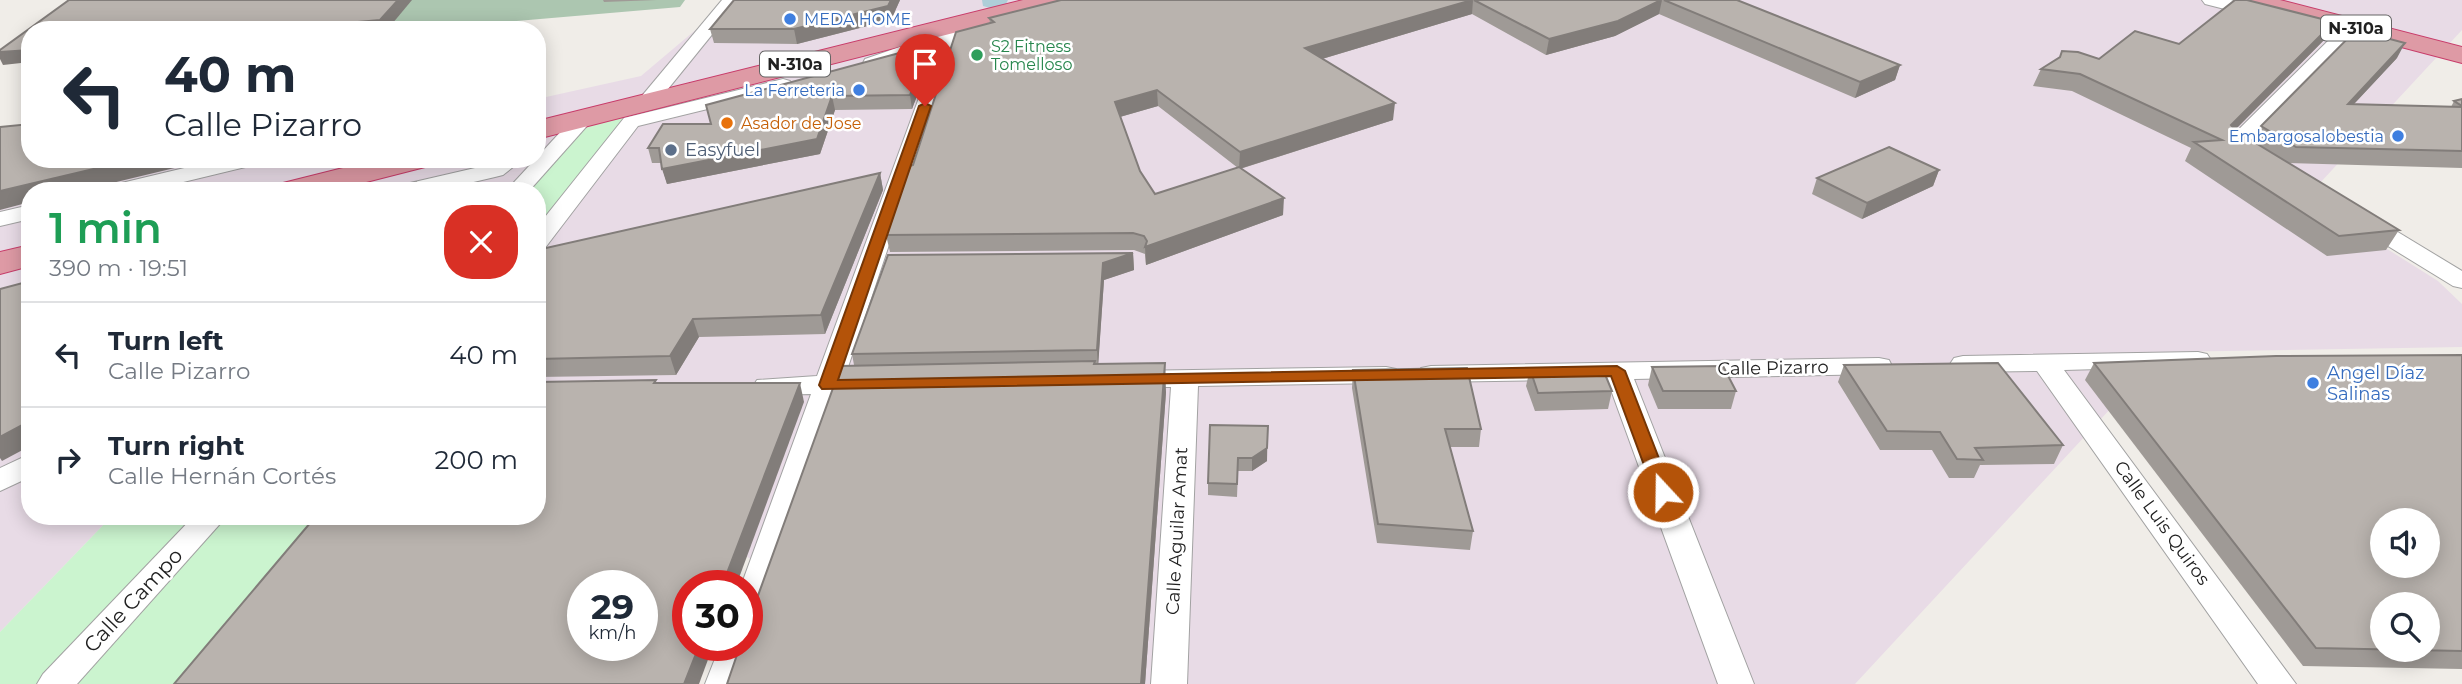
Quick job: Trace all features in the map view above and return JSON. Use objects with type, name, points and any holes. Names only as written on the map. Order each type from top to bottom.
[{"type":"highway","name":"N-310a","points":[[2250,0],[2348,31],[2462,55]]},
{"type":"highway","name":"N-310a","points":[[546,128],[584,118],[639,112],[1060,3]]},
{"type":"highway","points":[[352,182],[426,171]]},
{"type":"highway","points":[[0,263],[21,258]]},
{"type":"street","points":[[546,231],[731,0]]},
{"type":"street","points":[[2211,0],[2348,31]]},
{"type":"street","points":[[763,570],[952,30]]},
{"type":"street","points":[[2271,165],[2235,144],[2348,31]]},
{"type":"street","points":[[546,155],[584,118]]},
{"type":"street","points":[[154,182],[213,168]]},
{"type":"street","points":[[426,171],[498,168]]},
{"type":"street","points":[[524,182],[535,168]]},
{"type":"street","points":[[426,171],[460,182]]},
{"type":"street","points":[[2343,209],[2462,281]]},
{"type":"street","points":[[0,219],[21,214]]},
{"type":"street","points":[[873,262],[900,262]]},
{"type":"street","points":[[1935,365],[2226,359]]},
{"type":"street","name":"Calle Luis Quiros","points":[[2045,363],[2278,684]]},
{"type":"street","name":"Calle Pizarro","points":[[1104,380],[1907,365]]},
{"type":"street","points":[[1617,371],[1736,684]]},
{"type":"street","name":"Calle Aguilar Amat","points":[[1169,684],[1185,379]]},
{"type":"street","points":[[746,386],[887,384]]},
{"type":"street","points":[[0,481],[21,469]]},
{"type":"street","name":"Calle Campo","points":[[55,684],[204,525]]},
{"type":"street","points":[[723,684],[731,661]]},
{"type":"shaded area","points":[[731,0],[2462,0],[2462,30],[2306,198],[2438,281],[2462,304],[2462,347],[2163,352],[1855,684],[938,684],[569,438],[546,436],[546,182],[21,182],[21,525],[103,525],[0,632],[0,135],[21,152],[21,168],[546,168],[546,97],[641,76]]},
{"type":"green space","points":[[91,0],[685,0],[680,7],[516,21],[63,21]]},
{"type":"green space","points":[[648,101],[546,231],[546,182],[524,182],[537,168],[546,168],[546,159],[584,118]]},
{"type":"green space","points":[[103,525],[310,525],[178,684],[0,684],[0,632]]},
{"type":"building","points":[[69,0],[398,0],[380,20],[369,21],[40,21]]},
{"type":"building","points":[[734,0],[891,0],[888,6],[794,29],[710,29]]},
{"type":"building","points":[[1061,0],[1472,0],[1305,48],[1395,103],[1240,152],[1157,90],[1115,102],[1140,171],[1155,194],[1239,167],[1284,198],[1145,247],[1147,241],[1144,236],[1133,233],[886,235],[910,166],[913,165],[956,32],[994,22],[989,18]]},
{"type":"building","points":[[1474,0],[1661,0],[1618,21],[1549,39]]},
{"type":"building","points":[[1664,0],[1737,0],[1900,65],[1860,82]]},
{"type":"building","points":[[2235,0],[2247,0],[2334,22],[2231,125],[2236,131],[2399,230],[2339,236],[2194,142],[2222,140],[2080,74],[2041,69],[2060,57],[2062,51],[2078,52],[2099,59],[2135,31],[2179,44]]},
{"type":"building","points":[[2356,30],[2405,43],[2348,104],[2462,107],[2462,151],[2296,147],[2261,126]]},
{"type":"building","points":[[21,35],[21,51],[0,50]]},
{"type":"building","points":[[929,45],[910,95],[832,96],[817,139],[662,169],[659,148],[648,148],[663,124],[711,124],[706,105]]},
{"type":"building","points":[[21,125],[21,168],[98,168],[38,182],[21,182],[21,186],[0,191],[0,127]]},
{"type":"building","points":[[1889,147],[1939,170],[1867,203],[1817,178]]},
{"type":"building","points":[[880,173],[821,315],[693,319],[670,356],[546,359],[546,248]]},
{"type":"building","points":[[1133,253],[1103,263],[1097,350],[852,354],[888,255]]},
{"type":"building","points":[[21,283],[21,426],[0,437],[0,289]]},
{"type":"building","points":[[2462,355],[2462,651],[2440,651],[2440,592],[2370,592],[2370,649],[2316,648],[2094,363],[2276,356]]},
{"type":"building","points":[[1095,361],[1094,364],[1165,363],[1141,684],[727,684],[735,661],[763,661],[763,582],[841,366]]},
{"type":"building","points":[[1998,363],[2063,445],[1975,448],[1983,460],[1957,459],[1940,432],[1887,431],[1844,365]]},
{"type":"building","points":[[1723,366],[1736,391],[1663,391],[1652,367]]},
{"type":"building","points":[[1602,367],[1612,391],[1538,393],[1530,369]]},
{"type":"building","points":[[1467,368],[1481,429],[1445,429],[1473,531],[1378,524],[1353,370]]},
{"type":"building","points":[[656,380],[654,383],[800,383],[728,570],[672,570],[672,661],[693,661],[684,684],[174,684],[308,525],[546,525],[546,382]]},
{"type":"building","points":[[1210,425],[1268,426],[1267,448],[1252,458],[1238,458],[1237,484],[1208,483]]},
{"type":"waterway","points":[[990,2],[999,0]]},
{"type":"place","name":"MEDA HOME","points":[[790,19]]},
{"type":"place","name":"S2 Fitness Tomelloso","points":[[977,55]]},
{"type":"place","name":"La Ferreteria","points":[[859,90]]},
{"type":"place","name":"Asador de Jose","points":[[727,123]]},
{"type":"place","name":"Embargosalobestia","points":[[2398,136]]},
{"type":"place","name":"Easyfuel","points":[[671,150]]},
{"type":"place","name":"Angel Díaz Salinas","points":[[2313,383]]},
{"type":"route","points":[[925,106],[873,262],[828,385],[1617,371],[1663,492]]}]
